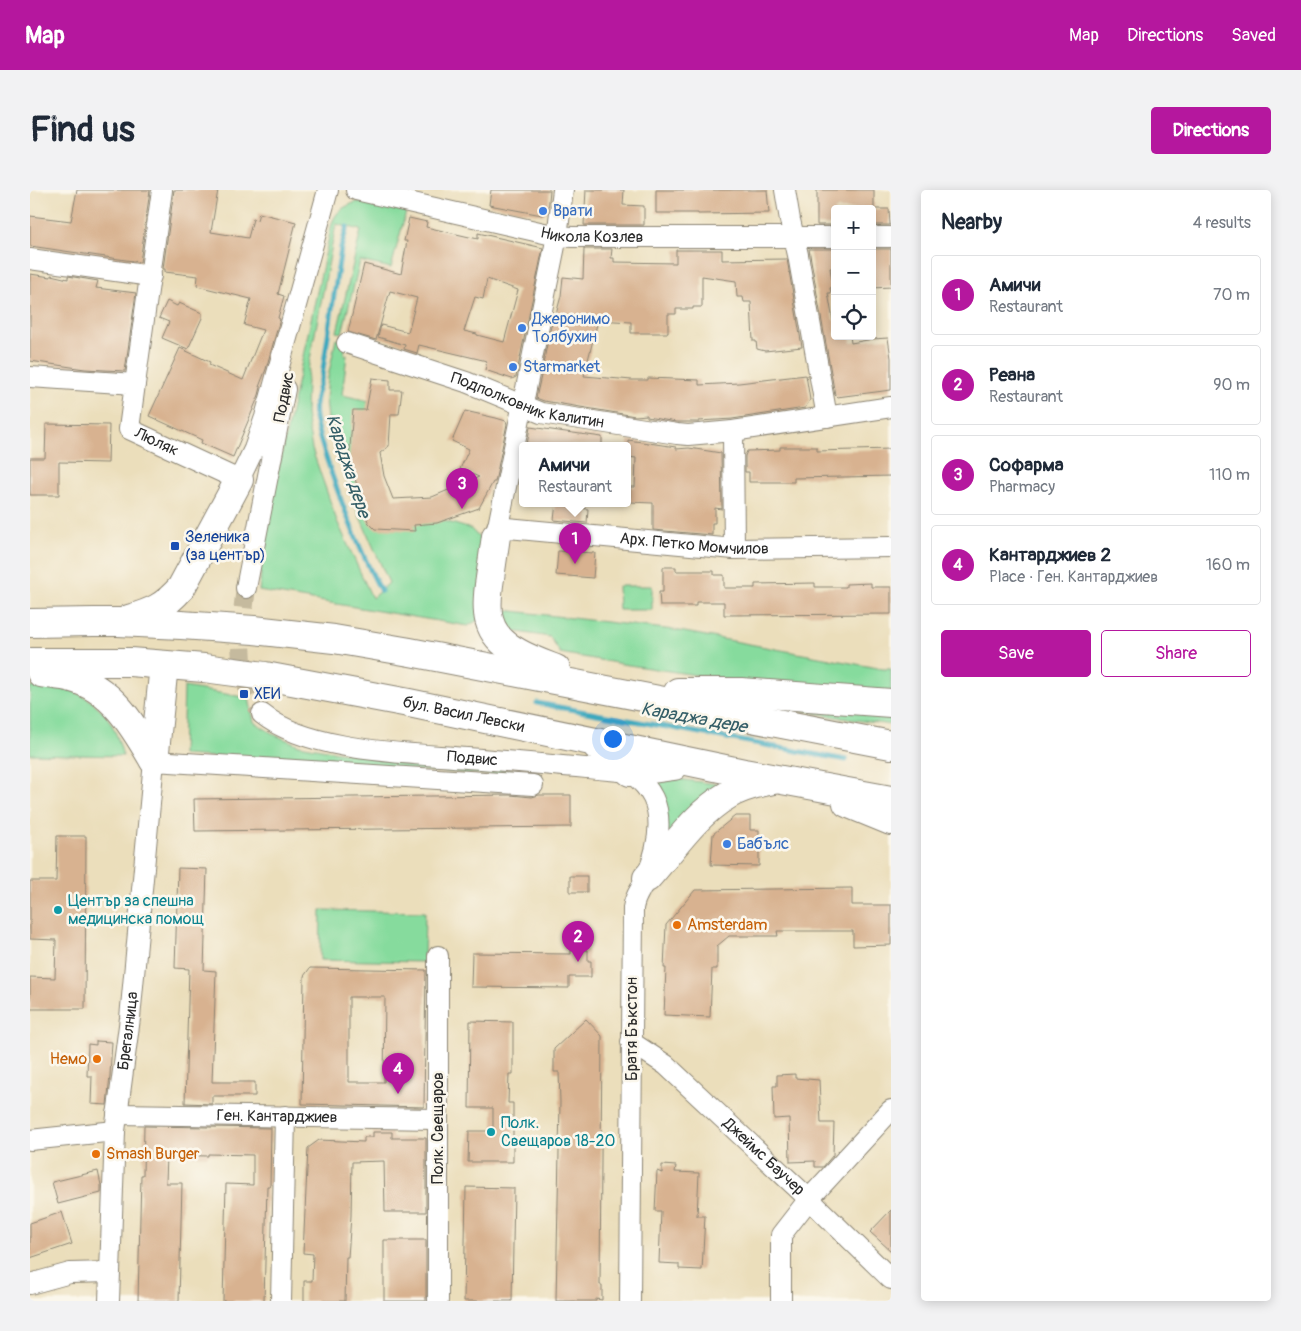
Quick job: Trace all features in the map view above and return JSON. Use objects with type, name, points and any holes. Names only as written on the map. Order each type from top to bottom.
[{"type":"highway","points":[[118,622],[149,613],[170,600],[181,588],[239,480]]},
{"type":"highway","points":[[496,531],[487,607],[490,624],[496,634],[516,652],[607,690],[741,692],[891,703]]},
{"type":"highway","points":[[30,624],[118,622],[181,625],[334,639],[891,745]]},
{"type":"highway","name":"бул. Васил Левски","points":[[30,662],[130,662],[246,673],[306,683],[696,763],[891,800]]},
{"type":"highway","points":[[154,761],[164,664]]},
{"type":"highway","points":[[30,672],[72,678],[101,691],[127,718],[154,761]]},
{"type":"highway","points":[[587,740],[630,772],[696,763]]},
{"type":"highway","points":[[647,878],[704,813],[729,794],[759,783],[788,781],[891,821]]},
{"type":"street","points":[[30,377],[135,384],[162,190]]},
{"type":"street","points":[[496,531],[557,236],[563,190]]},
{"type":"street","points":[[785,190],[827,417]]},
{"type":"street","name":"Никола Козлев","points":[[364,192],[557,236],[831,237]]},
{"type":"street","name":"Подвис","points":[[239,480],[254,449],[265,418],[326,198]]},
{"type":"street","name":"Подвис","points":[[246,588],[326,198]]},
{"type":"street","points":[[876,237],[891,237]]},
{"type":"street","points":[[30,259],[151,276]]},
{"type":"street","name":"Подполковник Калитин","points":[[347,343],[432,371],[522,404],[541,413],[677,434],[733,432],[891,407]]},
{"type":"street","name":"Люляк","points":[[135,384],[129,429],[239,480]]},
{"type":"street","points":[[733,432],[734,549]]},
{"type":"street","name":"Арх. Петко Момчилов","points":[[496,531],[734,549],[891,547]]},
{"type":"street","name":"Подвис","points":[[262,714],[290,732],[350,747],[630,772]]},
{"type":"street","points":[[154,761],[533,785]]},
{"type":"street","name":"Брегалница","points":[[109,1301],[116,1122],[129,1026],[154,761]]},
{"type":"street","name":"Братя Бъкстон","points":[[630,772],[648,790],[653,799],[656,808],[658,830],[657,842],[647,878],[633,908],[630,1301]]},
{"type":"street","name":"Полк. Свещаров","points":[[438,956],[438,1301]]},
{"type":"street","name":"Джеймс Баучер","points":[[631,1042],[666,1065],[808,1198],[891,1280]]},
{"type":"street","points":[[781,1301],[782,1235],[808,1198],[891,1110]]},
{"type":"street","points":[[281,1301],[286,1116]]},
{"type":"street","name":"Ген. Кантарджиев","points":[[30,1140],[116,1122],[286,1116],[437,1119]]},
{"type":"street","points":[[30,1284],[70,1274],[109,1272]]},
{"type":"green space","points":[[356,202],[365,202],[406,212],[391,268],[360,261],[342,333],[337,332],[361,230],[336,224],[307,378],[306,414],[312,449],[337,521],[372,598],[389,583],[357,510],[329,429],[326,399],[328,377],[336,339],[346,341],[344,355],[347,355],[342,395],[369,401],[372,458],[393,517],[438,519],[471,529],[483,542],[478,620],[468,626],[259,591],[261,573],[256,572],[332,223],[341,210]]},
{"type":"green space","points":[[618,586],[652,586],[652,610],[619,610]]},
{"type":"green space","points":[[504,610],[674,630],[891,669],[891,697],[736,681],[560,653],[550,637],[512,631],[503,619]]},
{"type":"green space","points":[[30,687],[61,688],[87,698],[101,710],[112,725],[123,756],[30,754]]},
{"type":"green space","points":[[184,687],[249,698],[254,722],[275,735],[299,745],[338,752],[540,773],[541,778],[182,755]]},
{"type":"green space","points":[[771,704],[891,713],[891,725],[841,718]]},
{"type":"green space","points":[[645,775],[717,784],[719,789],[661,856]]},
{"type":"green space","points":[[321,910],[425,912],[424,962],[320,960]]},
{"type":"building","points":[[77,190],[150,190],[140,262],[30,246],[30,216],[71,221]]},
{"type":"building","points":[[174,190],[218,190],[211,232],[248,238],[253,219],[257,220],[259,213],[296,222],[278,294],[284,296],[278,318],[280,319],[259,387],[261,387],[259,395],[233,457],[201,443],[202,440],[149,416],[180,348],[210,362],[209,365],[243,380],[263,330],[244,325],[251,299],[197,286],[198,276],[165,272],[165,269],[163,269]]},
{"type":"building","points":[[491,190],[550,190],[548,211],[542,215],[489,205]]},
{"type":"building","points":[[586,190],[624,190],[623,205],[644,206],[644,225],[584,225]]},
{"type":"building","points":[[656,190],[767,190],[769,213],[656,213]]},
{"type":"building","points":[[817,190],[874,190],[874,205],[831,205],[831,225],[817,225]]},
{"type":"building","points":[[876,209],[889,209],[890,225],[876,225]]},
{"type":"building","points":[[409,218],[427,222],[426,227],[478,239],[478,233],[543,248],[516,377],[512,379],[485,370],[487,361],[419,345],[417,353],[404,349],[405,345],[378,337],[381,325],[408,332],[417,298],[390,291],[376,340],[348,332],[364,264],[401,274],[407,241],[404,241]],"holes":[[[487,279],[518,290],[504,342],[464,331],[475,297],[483,299]]]},
{"type":"building","points":[[584,249],[612,249],[611,258],[614,258],[614,262],[676,263],[676,250],[722,250],[722,260],[787,259],[802,347],[765,351],[757,349],[756,341],[753,341],[751,302],[744,302],[743,297],[737,297],[736,281],[702,276],[702,307],[676,309],[676,314],[668,314],[668,333],[631,333],[631,322],[598,320],[584,376],[632,380],[648,380],[648,378],[699,380],[699,385],[739,383],[806,375],[810,400],[805,408],[732,419],[676,422],[647,417],[647,415],[635,416],[544,401],[536,398],[552,321],[554,322],[561,296],[563,277],[583,279]]},
{"type":"building","points":[[809,249],[831,249],[831,293],[828,293],[831,309],[831,340],[851,340],[851,343],[888,338],[891,358],[891,390],[837,397],[835,395]]},
{"type":"building","points":[[876,249],[891,249],[891,287],[876,288]]},
{"type":"building","points":[[30,274],[51,277],[51,275],[68,279],[68,276],[98,281],[96,288],[136,293],[125,371],[85,369],[30,361]]},
{"type":"building","points":[[167,301],[177,306],[179,303],[202,313],[202,318],[188,349],[162,338],[169,322],[159,318]]},
{"type":"building","points":[[372,378],[390,380],[390,390],[402,390],[399,414],[391,414],[389,446],[380,453],[384,476],[393,499],[432,497],[479,477],[460,469],[469,449],[452,441],[465,411],[506,421],[507,424],[495,482],[493,482],[479,508],[437,523],[414,525],[415,531],[375,529],[368,522],[349,459],[353,410],[366,410]]},
{"type":"building","points":[[46,424],[109,425],[108,463],[59,462],[59,495],[30,495],[30,458],[45,458]]},
{"type":"building","points":[[530,427],[602,437],[602,442],[528,442]]},
{"type":"building","points":[[628,440],[676,447],[676,449],[689,448],[721,453],[722,509],[715,508],[715,523],[712,523],[712,535],[653,530],[653,503],[631,502],[631,487],[635,487],[636,458],[631,457],[631,442],[628,442]]},
{"type":"building","points":[[780,447],[817,447],[817,451],[891,449],[891,476],[794,478],[794,482],[749,482],[749,472],[745,472],[745,456],[747,451],[780,450]]},
{"type":"building","points":[[556,507],[588,509],[587,523],[554,520]]},
{"type":"building","points":[[558,551],[595,553],[593,578],[556,575]]},
{"type":"building","points":[[663,567],[676,567],[676,571],[714,571],[714,575],[724,575],[724,588],[755,588],[755,584],[815,583],[815,587],[846,587],[846,584],[871,583],[871,587],[891,587],[891,614],[724,615],[724,602],[696,602],[696,606],[660,606],[659,592],[663,592]]},
{"type":"building","points":[[510,795],[532,797],[539,795],[571,795],[571,827],[195,831],[194,799]]},
{"type":"building","points":[[735,816],[750,816],[750,830],[759,830],[759,866],[711,865],[713,834]]},
{"type":"building","name":"Център за спешна медицинска помощ","points":[[57,836],[86,836],[85,1009],[30,1009],[30,977],[55,978],[56,940],[30,939],[30,881],[56,881]]},
{"type":"building","points":[[178,868],[207,869],[204,970],[216,971],[212,1082],[255,1082],[255,1096],[212,1096],[212,1104],[185,1103],[189,969],[175,968]]},
{"type":"building","points":[[570,876],[587,876],[587,892],[570,892]]},
{"type":"building","points":[[852,888],[852,905],[891,905],[891,945],[853,946],[853,931],[777,931],[778,936],[729,936],[717,946],[717,969],[712,969],[710,1017],[664,1015],[666,925],[695,890]]},
{"type":"building","points":[[571,950],[588,950],[588,961],[591,961],[591,977],[569,977],[569,988],[471,987],[472,953],[571,954]]},
{"type":"building","points":[[310,968],[426,970],[424,1107],[302,1104],[304,976]],"holes":[[[349,997],[385,997],[384,1082],[349,1082]]]},
{"type":"building","points":[[586,1019],[602,1036],[600,1285],[602,1285],[602,1300],[556,1301],[560,1102],[559,1072],[554,1072],[554,1049]]},
{"type":"building","points":[[470,1021],[513,1022],[513,1074],[509,1074],[508,1103],[513,1103],[513,1162],[468,1162],[469,1131],[493,1131],[493,1108],[469,1108]]},
{"type":"building","points":[[96,1041],[112,1042],[107,1105],[91,1104],[92,1076],[87,1076],[88,1044],[96,1045]]},
{"type":"building","points":[[795,1074],[795,1078],[819,1080],[821,1123],[834,1123],[833,1155],[823,1167],[815,1167],[815,1161],[790,1162],[789,1118],[774,1119],[773,1086],[777,1086],[777,1075]]},
{"type":"building","points":[[144,1126],[271,1128],[270,1186],[267,1186],[264,1301],[223,1301],[226,1184],[253,1185],[253,1155],[208,1154],[208,1156],[167,1155],[166,1183],[182,1183],[179,1301],[138,1301]]},
{"type":"building","points":[[373,1132],[392,1132],[392,1138],[426,1138],[426,1212],[385,1212],[384,1161],[352,1162],[351,1216],[348,1257],[346,1257],[345,1301],[304,1301],[304,1281],[312,1281],[313,1254],[303,1253],[308,1148],[319,1140],[364,1142],[364,1137],[373,1137]]},
{"type":"building","points":[[662,1165],[676,1166],[675,1172],[699,1173],[697,1216],[705,1216],[702,1270],[679,1269],[679,1264],[659,1263],[661,1211],[655,1211],[657,1171],[662,1173]]},
{"type":"building","points":[[98,1171],[101,1193],[58,1204],[52,1182]]},
{"type":"building","points":[[466,1187],[514,1188],[512,1301],[464,1301]]},
{"type":"building","points":[[891,1210],[891,1251],[870,1232]]},
{"type":"building","points":[[62,1212],[72,1244],[30,1258],[30,1223]]},
{"type":"building","points":[[384,1240],[426,1240],[426,1301],[384,1301]]},
{"type":"waterway","name":"Караджа дере","points":[[347,227],[341,248],[322,376],[315,401],[315,417],[322,446],[343,505],[360,549],[381,591]]},
{"type":"waterway","name":"Караджа дере","points":[[537,703],[846,760]]},
{"type":"tunnel","points":[[246,588],[241,633],[243,667],[248,688],[262,714]]},
{"type":"place","name":"Врати","points":[[543,211]]},
{"type":"place","name":"Джеронимо Толбухин","points":[[522,328]]},
{"type":"place","name":"Starmarket","points":[[513,367]]},
{"type":"place","name":"Софарма","points":[[462,509]]},
{"type":"place","name":"Зеленика (за център)","points":[[175,546]]},
{"type":"place","name":"Амичи","points":[[575,564]]},
{"type":"place","name":"ХЕИ","points":[[244,694]]},
{"type":"place","name":"Бабълс","points":[[727,844]]},
{"type":"place","name":"Център за спешна медицинска помощ","points":[[58,910]]},
{"type":"place","name":"Amsterdam","points":[[677,925]]},
{"type":"place","name":"Реана","points":[[578,962]]},
{"type":"place","name":"Немо","points":[[97,1059]]},
{"type":"place","name":"Кантарджиев 2","points":[[398,1094]]},
{"type":"place","name":"Полк. Свещаров 18-20","points":[[491,1132]]},
{"type":"place","name":"Smash Burger","points":[[96,1154]]}]
